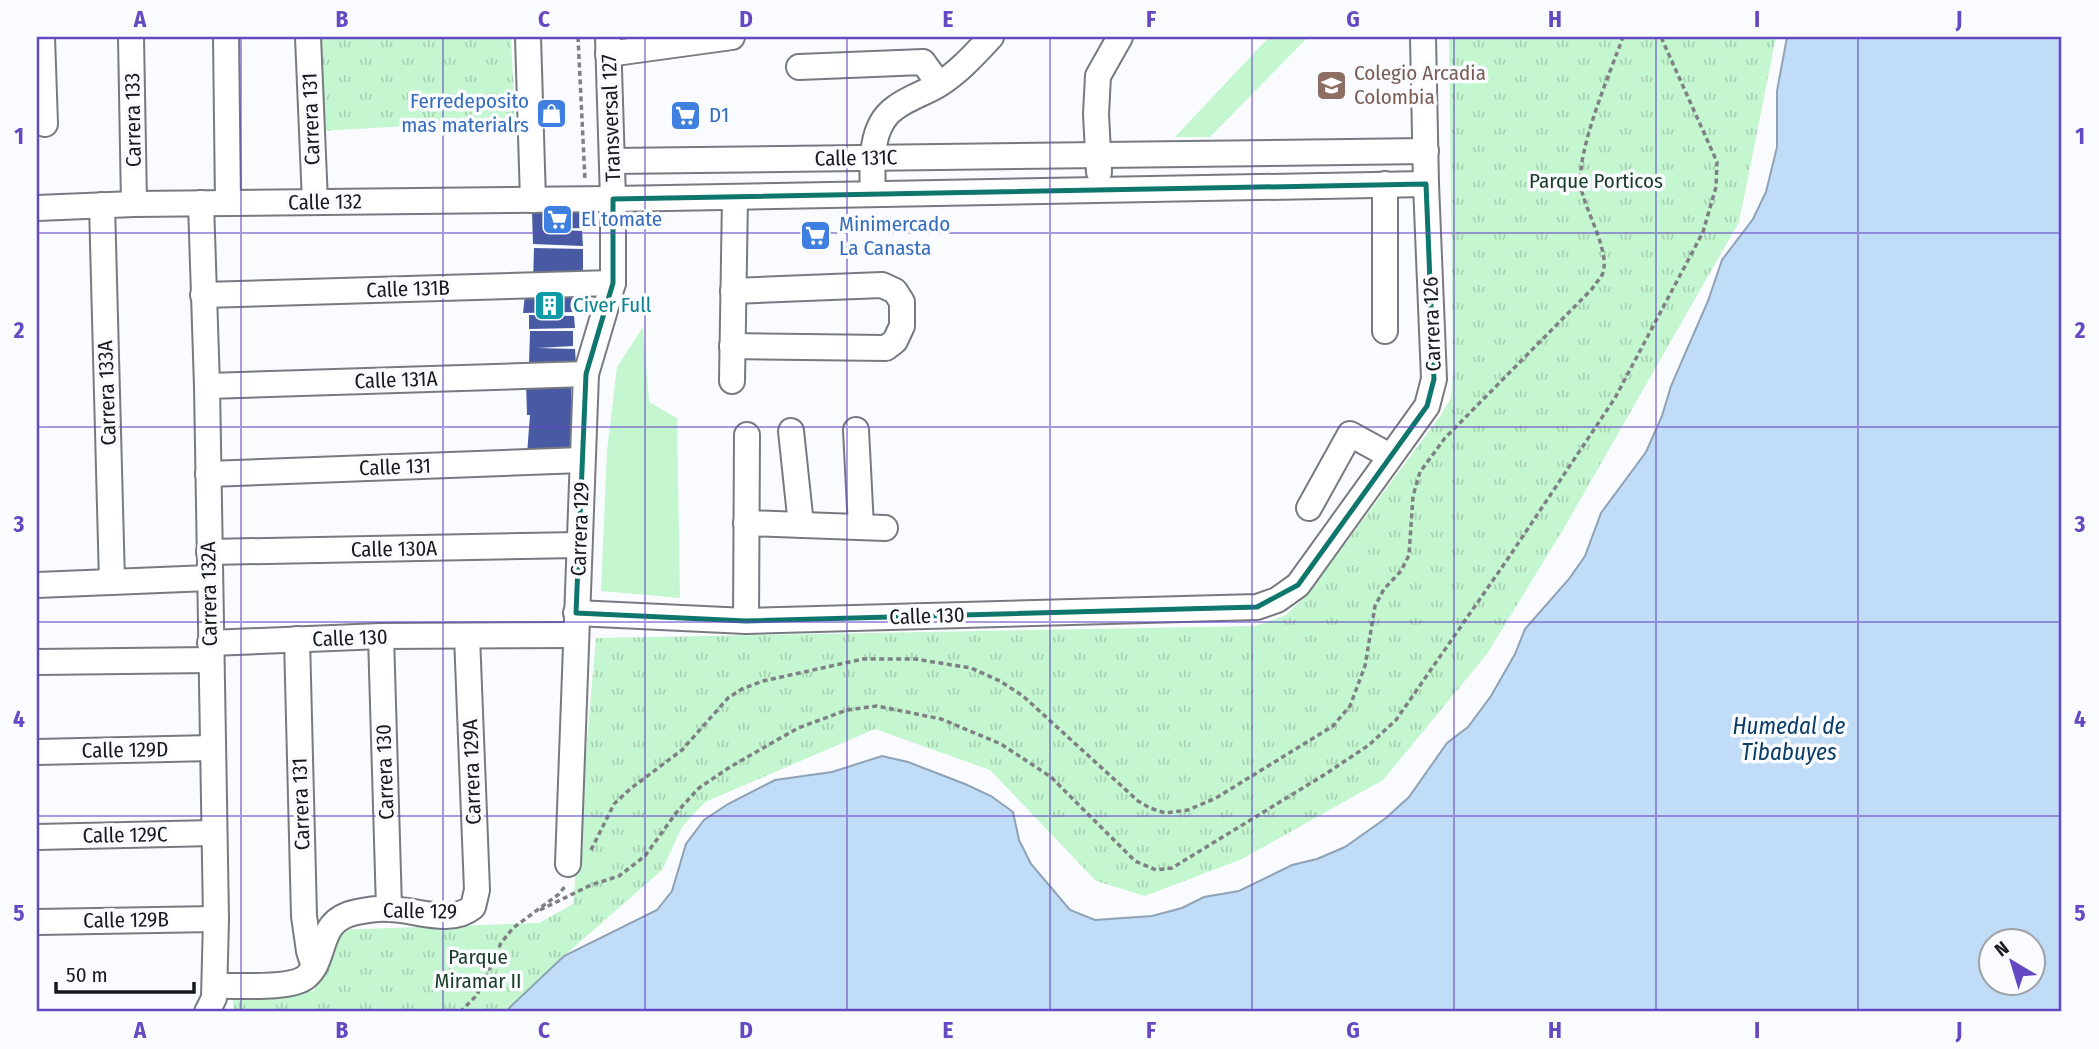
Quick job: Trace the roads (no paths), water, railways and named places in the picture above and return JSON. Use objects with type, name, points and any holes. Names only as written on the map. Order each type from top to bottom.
[{"type":"street","points":[[42,37],[45,124]]},
{"type":"street","name":"Carrera 133","points":[[131,37],[134,204]]},
{"type":"street","points":[[226,37],[228,203]]},
{"type":"street","name":"Carrera 131","points":[[308,37],[314,202]]},
{"type":"street","points":[[528,37],[533,200]]},
{"type":"street","points":[[608,45],[732,37]]},
{"type":"street","points":[[873,194],[872,158],[880,128],[887,114],[939,84],[966,63],[991,37]]},
{"type":"street","points":[[1100,190],[1096,114],[1098,76],[1120,37]]},
{"type":"street","name":"Carrera 126","points":[[1277,600],[1298,585],[1427,406],[1434,379],[1423,37]]},
{"type":"street","name":"Transversal 127","points":[[608,45],[613,199]]},
{"type":"street","points":[[799,67],[923,62],[939,84]]},
{"type":"street","name":"Calle 131C","points":[[612,162],[1426,151]]},
{"type":"street","points":[[1385,184],[1385,331]]},
{"type":"street","name":"Calle 131C","points":[[613,199],[873,194],[923,205],[1100,190],[1426,184]]},
{"type":"street","points":[[732,381],[735,197]]},
{"type":"street","name":"Calle 132","points":[[37,208],[134,204],[613,199]]},
{"type":"street","name":"Carrera 129","points":[[568,864],[586,374],[613,283],[613,199]]},
{"type":"street","name":"Carrera 132A","points":[[201,203],[207,386],[215,986]]},
{"type":"street","name":"Carrera 133A","points":[[102,205],[112,582]]},
{"type":"street","name":"Calle 131B","points":[[203,295],[613,283]]},
{"type":"street","points":[[732,346],[886,348],[895,341],[902,326],[902,302],[895,291],[882,285],[733,291]]},
{"type":"street","name":"Calle 131A","points":[[207,386],[586,374]]},
{"type":"street","points":[[746,523],[873,527],[856,430]]},
{"type":"street","points":[[791,431],[801,525]]},
{"type":"street","points":[[1309,508],[1350,434],[1391,456]]},
{"type":"street","points":[[746,621],[747,435]]},
{"type":"street","name":"Calle 131","points":[[208,474],[582,460]]},
{"type":"street","name":"Calle 130A","points":[[208,552],[579,545]]},
{"type":"street","points":[[37,585],[209,578]]},
{"type":"street","name":"Calle 130","points":[[37,662],[210,652],[296,639],[467,636],[576,624],[1257,607],[1277,600]]},
{"type":"street","name":"Carrera 130","points":[[381,636],[389,908]]},
{"type":"street","name":"Carrera 129A","points":[[467,636],[477,890],[473,907]]},
{"type":"street","name":"Carrera 131","points":[[296,639],[304,916],[314,967]]},
{"type":"street","name":"Calle 129D","points":[[37,752],[212,748]]},
{"type":"street","name":"Calle 129C","points":[[37,837],[214,833]]},
{"type":"street","name":"Calle 129","points":[[314,967],[327,931],[335,922],[354,912],[389,908],[449,915],[468,911],[473,907]]},
{"type":"street","name":"Calle 129B","points":[[37,922],[216,919]]},
{"type":"street","points":[[207,1012],[214,998],[215,986],[292,983],[305,978],[314,967]]},
{"type":"water","name":"Humedal de Tibabuyes","points":[[1787,37],[2062,37],[2062,1012],[505,1012],[564,956],[657,910],[672,891],[686,844],[704,820],[728,804],[775,780],[832,772],[882,756],[908,762],[965,784],[991,796],[1013,812],[1019,840],[1031,864],[1070,910],[1095,920],[1152,916],[1182,908],[1204,897],[1239,891],[1292,865],[1317,859],[1345,847],[1386,818],[1409,797],[1447,743],[1468,727],[1491,696],[1515,654],[1525,629],[1569,579],[1585,556],[1601,513],[1646,452],[1722,260],[1753,219],[1766,192],[1777,147],[1777,91]]},
{"type":"place","name":"Colegio Arcadia Colombia","points":[[1331,85]]},
{"type":"place","name":"Ferredeposito mas materialrs","points":[[552,113]]},
{"type":"place","name":"D1","points":[[686,115]]},
{"type":"place","name":"El tomate","points":[[558,219]]},
{"type":"place","name":"Minimercado La Canasta","points":[[816,236]]},
{"type":"place","name":"Civer Full","points":[[550,305]]},
{"type":"park label","name":"Parque Porticos","points":[[1596,181]]},
{"type":"park label","name":"Parque Miramar II","points":[[478,969]]}]
